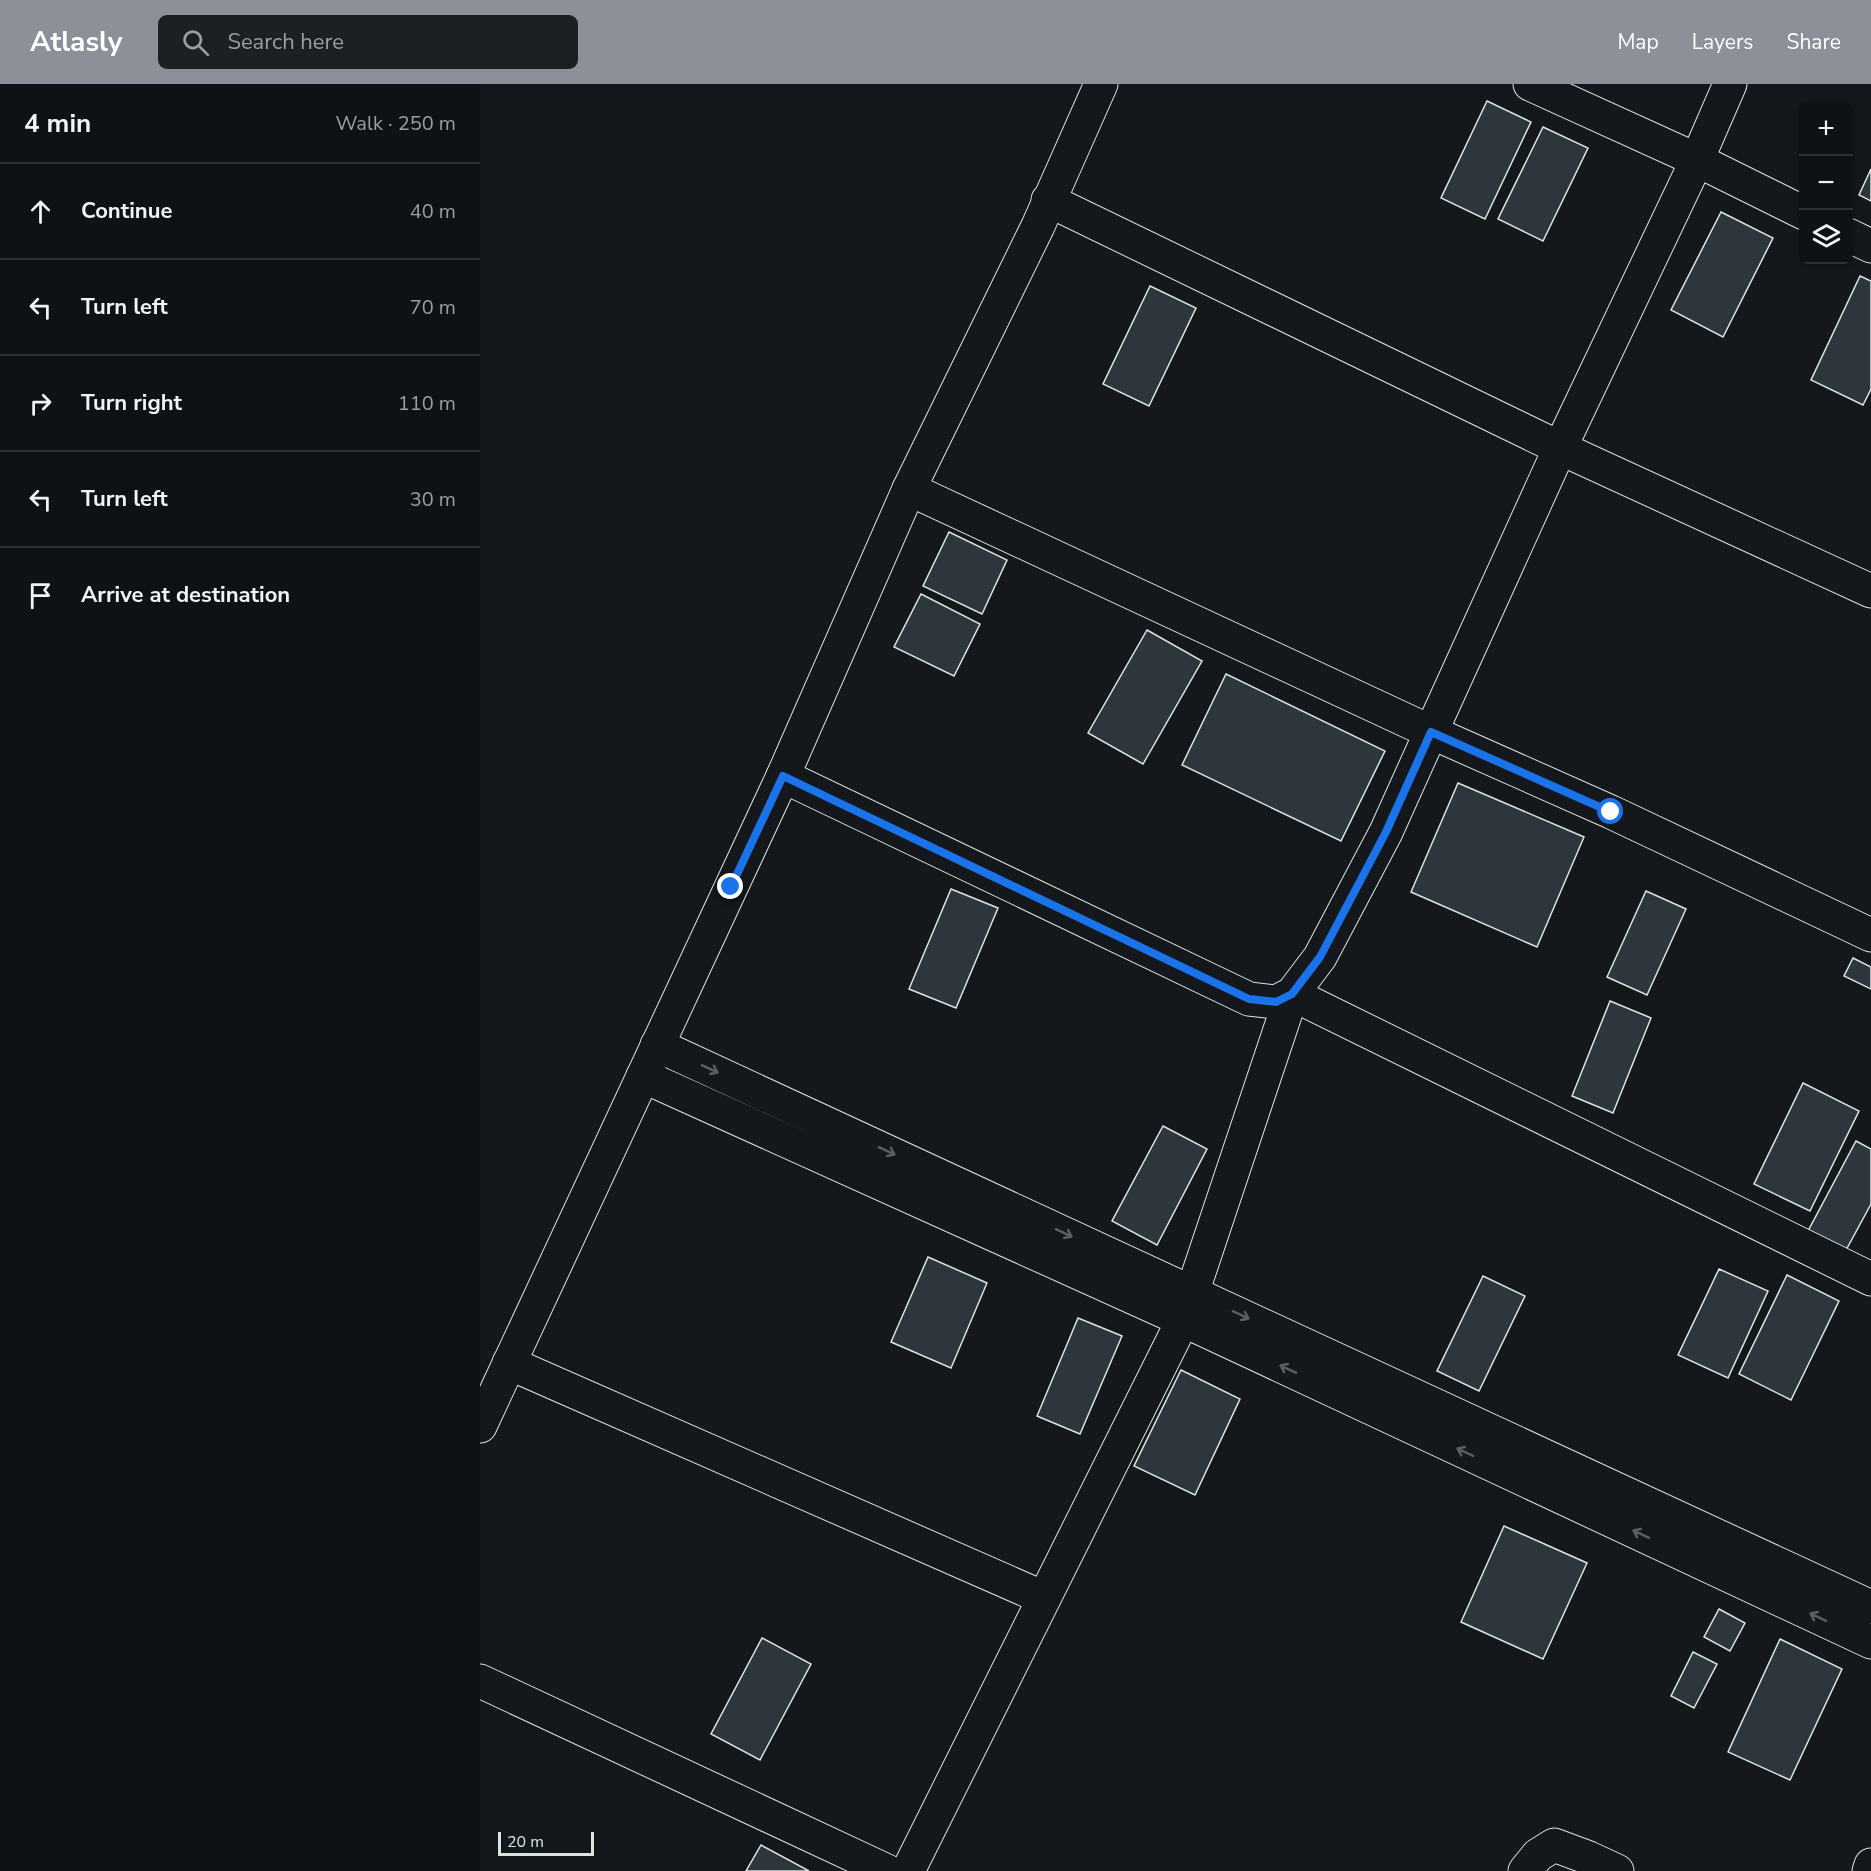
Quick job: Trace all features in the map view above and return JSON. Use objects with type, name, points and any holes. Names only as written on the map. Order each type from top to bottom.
[{"type":"street","points":[[480,1426],[783,776],[909,489],[1038,226],[1101,84]]},
{"type":"street","points":[[1530,84],[1697,160],[1799,211]]},
{"type":"street","points":[[908,1871],[1188,1306],[1292,994],[1320,957],[1386,832],[1560,448],[1697,160],[1730,84]]},
{"type":"street","points":[[1048,200],[1560,448],[1871,591]]},
{"type":"street","points":[[1853,237],[1871,246]]},
{"type":"street","points":[[909,489],[1431,732],[1611,812],[1871,935]]},
{"type":"street","points":[[783,776],[1249,999],[1276,1002],[1292,994]]},
{"type":"street","points":[[1292,994],[1871,1279]]},
{"type":"street","points":[[657,1045],[1871,1642]]},
{"type":"street","points":[[643,1076],[1188,1306],[1871,1606]]},
{"type":"street","points":[[509,1364],[1044,1598]]},
{"type":"street","points":[[480,1681],[887,1871]]},
{"type":"street","points":[[1525,1871],[1538,1855],[1554,1845],[1617,1871]]},
{"type":"street","points":[[1869,1871],[1871,1865]]},
{"type":"building","points":[[1487,101],[1531,122],[1485,219],[1441,198]]},
{"type":"building","points":[[1543,127],[1588,148],[1543,241],[1498,219]]},
{"type":"building","points":[[1871,169],[1871,201],[1859,195]]},
{"type":"building","points":[[1721,212],[1773,238],[1723,337],[1671,310]]},
{"type":"building","points":[[1860,276],[1871,281],[1871,389],[1863,405],[1811,380]]},
{"type":"building","points":[[1150,286],[1196,308],[1149,406],[1103,384]]},
{"type":"building","points":[[949,532],[1007,560],[982,614],[923,586]]},
{"type":"building","points":[[921,594],[980,624],[954,676],[894,647]]},
{"type":"building","points":[[1147,630],[1202,661],[1143,764],[1088,733]]},
{"type":"building","points":[[1226,674],[1385,751],[1341,841],[1182,765]]},
{"type":"building","points":[[1458,783],[1584,837],[1537,947],[1411,892]]},
{"type":"building","points":[[951,889],[998,908],[956,1008],[909,989]]},
{"type":"building","points":[[1646,891],[1686,909],[1647,995],[1607,977]]},
{"type":"building","points":[[1853,958],[1871,967],[1871,989],[1844,976]]},
{"type":"building","points":[[1610,1001],[1651,1018],[1613,1113],[1572,1096]]},
{"type":"building","points":[[1803,1083],[1859,1111],[1810,1211],[1754,1184]]},
{"type":"building","points":[[1163,1126],[1207,1149],[1157,1245],[1112,1221]]},
{"type":"building","points":[[1856,1141],[1871,1149],[1871,1204],[1845,1252],[1808,1231]]},
{"type":"building","points":[[928,1257],[987,1283],[951,1368],[891,1342]]},
{"type":"building","points":[[1719,1269],[1768,1291],[1728,1378],[1678,1355]]},
{"type":"building","points":[[1787,1275],[1839,1301],[1791,1400],[1739,1374]]},
{"type":"building","points":[[1483,1276],[1525,1296],[1479,1391],[1437,1371]]},
{"type":"building","points":[[1078,1318],[1122,1336],[1080,1434],[1037,1416]]},
{"type":"building","points":[[1181,1370],[1240,1399],[1195,1495],[1134,1466]]},
{"type":"building","points":[[1504,1526],[1587,1563],[1543,1659],[1461,1622]]},
{"type":"building","points":[[1719,1609],[1745,1623],[1730,1651],[1704,1637]]},
{"type":"building","points":[[762,1638],[811,1664],[760,1760],[711,1734]]},
{"type":"building","points":[[1780,1639],[1842,1669],[1790,1780],[1728,1752]]},
{"type":"building","points":[[1693,1652],[1717,1664],[1694,1708],[1671,1696]]},
{"type":"building","points":[[761,1845],[809,1871],[746,1871]]},
{"type":"route","points":[[731,887],[783,776],[1249,999],[1276,1002],[1292,994],[1320,957],[1386,832],[1431,732],[1611,812]]}]
